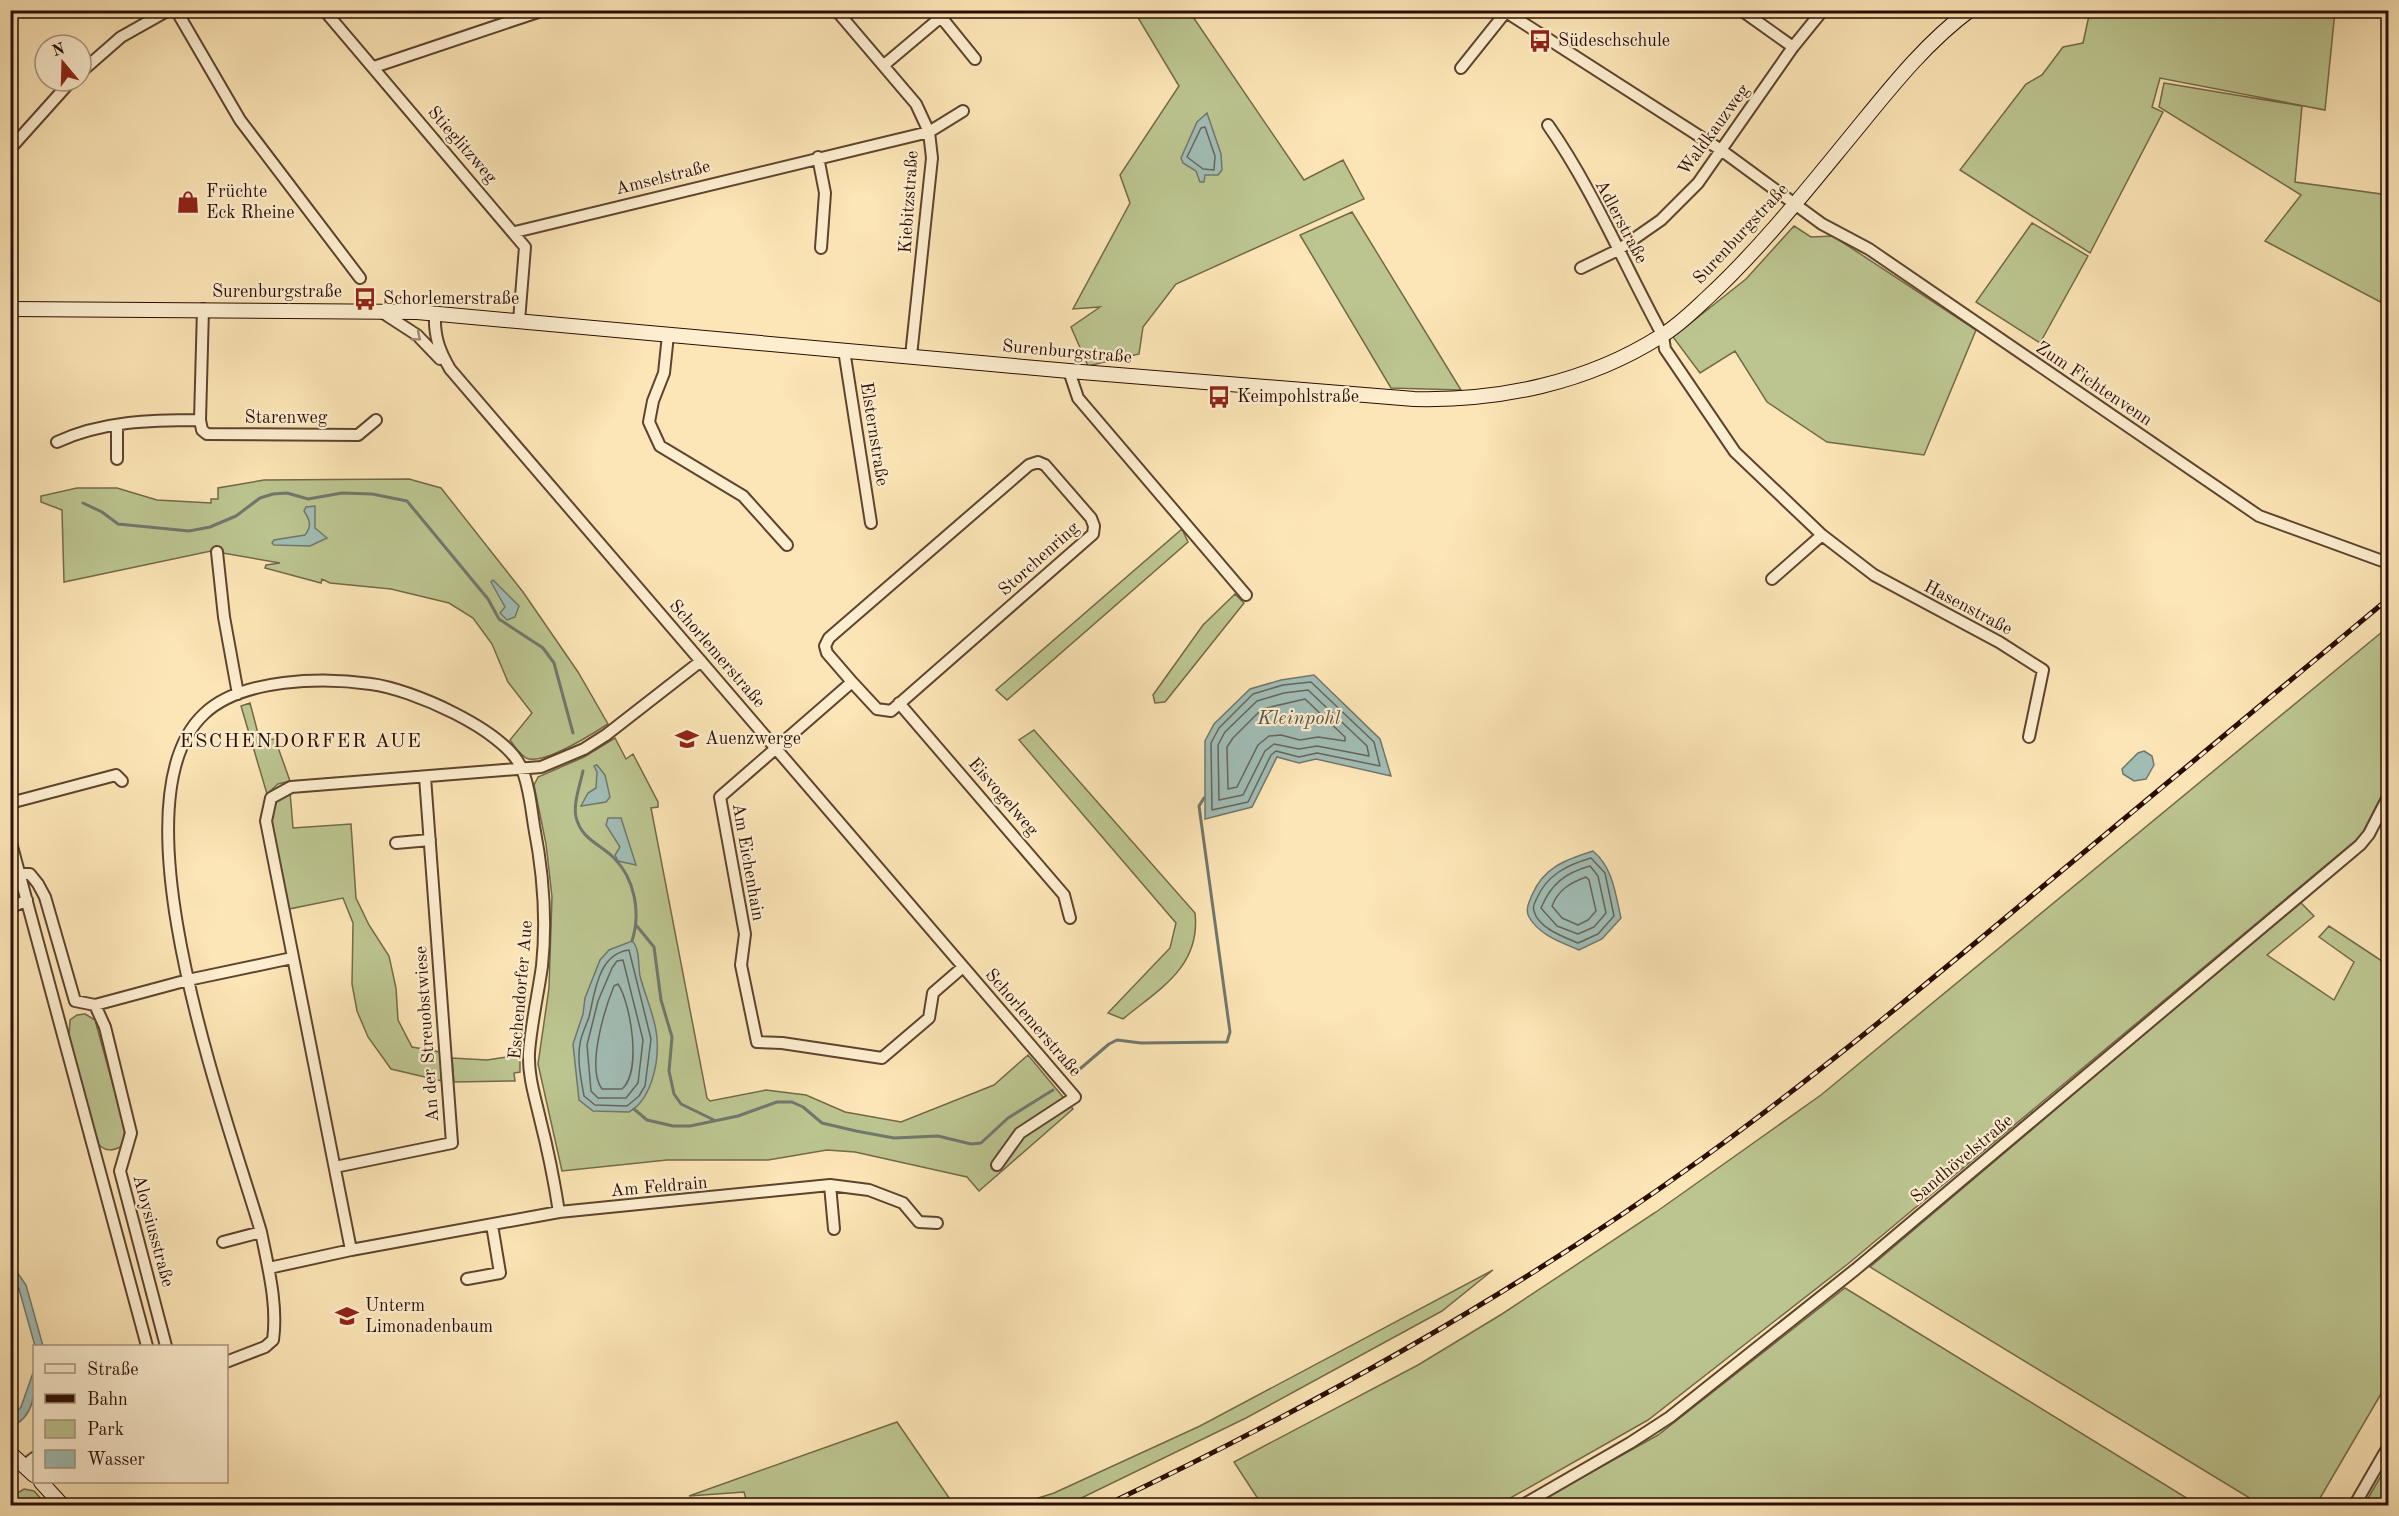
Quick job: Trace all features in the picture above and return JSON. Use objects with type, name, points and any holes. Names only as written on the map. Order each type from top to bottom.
[{"type":"street","points":[[93,62],[121,37],[169,10]]},
{"type":"street","points":[[176,10],[240,120],[360,278]]},
{"type":"street","points":[[374,67],[544,10]]},
{"type":"street","name":"Kiebitzstraße","points":[[836,10],[916,104],[928,132],[932,158],[911,356]]},
{"type":"street","points":[[1741,10],[1793,47]]},
{"type":"street","name":"Waldkauzweg","points":[[1581,268],[1618,250],[1661,220],[1698,183],[1793,47],[1823,10]]},
{"type":"street","name":"Surenburgstraße","points":[[10,309],[380,311],[435,314],[1069,371],[1449,400],[1510,393],[1553,383],[1606,364],[1663,336],[1733,275],[1920,53],[1970,10]]},
{"type":"street","name":"Stieglitzweg","points":[[329,12],[515,232],[525,247],[519,321]]},
{"type":"street","points":[[1461,68],[1504,12]]},
{"type":"street","name":"Zum Fichtenvenn","points":[[1504,12],[1615,80],[1721,150],[1822,224],[1869,249],[2259,516],[2388,563]]},
{"type":"street","points":[[884,65],[941,17],[975,59]]},
{"type":"street","points":[[10,149],[59,93]]},
{"type":"street","name":"Amselstraße","points":[[515,232],[928,132],[963,111]]},
{"type":"street","name":"Adlerstraße","points":[[1548,125],[1560,142],[1663,336]]},
{"type":"street","points":[[818,157],[825,193],[821,248]]},
{"type":"street","points":[[57,442],[80,431],[145,420],[200,420],[203,309]]},
{"type":"street","name":"Schorlemerstraße","points":[[380,311],[417,335],[450,369],[1075,1097],[1020,1133],[997,1165]]},
{"type":"street","name":"Schorlemerstraße","points":[[435,314],[435,334],[439,350],[450,369]]},
{"type":"street","points":[[668,335],[664,373],[653,401],[649,422],[660,447],[742,496],[787,545]]},
{"type":"street","name":"Hasenstraße","points":[[1663,336],[1665,349],[1735,452],[1822,535],[1874,575],[1999,642],[2043,670],[2029,737]]},
{"type":"street","name":"Elsternstraße","points":[[844,350],[871,523]]},
{"type":"street","points":[[1069,371],[1078,398],[1246,595]]},
{"type":"street","name":"Starenweg","points":[[200,420],[202,430],[207,434],[358,435],[376,420]]},
{"type":"street","points":[[117,425],[117,459]]},
{"type":"street","name":"Storchenring","points":[[1038,462],[1045,465],[1091,518],[1094,526],[1093,534],[891,711],[877,709],[852,682],[827,653],[825,646],[830,638],[1029,465],[1038,462]]},
{"type":"street","points":[[1772,579],[1822,535]]},
{"type":"street","points":[[217,552],[224,617],[238,694]]},
{"type":"street","points":[[351,1250],[266,821],[271,798],[291,787],[522,770],[541,766],[599,740],[700,661]]},
{"type":"street","name":"Eschendorfer Aue","points":[[228,1361],[265,1347],[273,1340],[275,1328],[269,1268],[261,1232],[188,980],[172,907],[168,845],[171,790],[184,742],[204,713],[238,694],[285,683],[331,678],[377,684],[405,692],[452,711],[503,745],[522,770],[541,862],[545,920],[542,965],[529,1053],[530,1078],[553,1172],[559,1212]]},
{"type":"street","points":[[777,748],[852,682]]},
{"type":"street","name":"Eisvogelweg","points":[[899,703],[1064,895],[1070,918]]},
{"type":"street","name":"Am Eichenhain","points":[[777,748],[720,797],[745,934],[741,965],[757,1042],[782,1043],[882,1058],[929,1018],[933,993],[963,967]]},
{"type":"street","points":[[10,803],[116,775],[122,781]]},
{"type":"street","name":"An der Streuobstwiese","points":[[335,1167],[452,1143],[425,777]]},
{"type":"street","name":"Sandhövelstraße","points":[[1521,1506],[1630,1443],[1670,1417],[1856,1269],[2360,844],[2369,834],[2388,797]]},
{"type":"street","name":"Aloysiusstraße","points":[[10,839],[146,1345]]},
{"type":"street","points":[[396,843],[430,840]]},
{"type":"street","points":[[20,874],[30,874],[39,884],[45,897],[75,1001]]},
{"type":"street","points":[[10,908],[27,900]]},
{"type":"street","points":[[75,1001],[95,1005],[188,980],[292,958]]},
{"type":"street","points":[[58,1016],[75,1001]]},
{"type":"street","name":"Aloysiusstraße","points":[[95,1005],[105,1027],[131,1133],[120,1171],[165,1345]]},
{"type":"street","points":[[830,1185],[834,1229]]},
{"type":"street","name":"Am Feldrain","points":[[269,1268],[351,1250],[559,1212],[830,1185],[869,1190],[903,1203],[919,1222],[937,1223]]},
{"type":"street","points":[[467,1279],[500,1273],[492,1225]]},
{"type":"street","points":[[223,1242],[261,1232]]},
{"type":"street","points":[[2354,1506],[2388,1447]]},
{"type":"street","points":[[10,1453],[31,1466]]},
{"type":"street","points":[[42,1483],[58,1500]]},
{"type":"green space","points":[[1134,11],[1189,11],[1304,180],[1343,160],[1364,199],[1176,284],[1143,327],[1139,354],[1088,366],[1071,327],[1100,307],[1073,309],[1130,203],[1120,175],[1179,86]]},
{"type":"green space","points":[[2090,11],[2335,11],[2325,110],[2160,78],[2152,107],[2163,112],[2090,253],[1960,170],[2026,84],[2042,75],[2063,47],[2083,43]]},
{"type":"green space","points":[[2164,83],[2302,106],[2295,182],[2388,195],[2388,306],[2265,241],[2301,195],[2159,107]]},
{"type":"green space","points":[[1352,212],[1461,390],[1391,388],[1300,235]]},
{"type":"green space","points":[[2032,223],[2088,256],[2040,343],[1976,302]]},
{"type":"green space","points":[[1794,226],[1811,237],[1833,236],[1976,330],[1924,455],[1827,442],[1767,402],[1735,351],[1700,373],[1673,337],[1746,279]]},
{"type":"green space","points":[[409,479],[441,488],[523,592],[578,672],[608,724],[555,753],[534,759],[526,758],[510,740],[532,713],[508,682],[492,644],[473,618],[449,603],[391,589],[330,583],[322,579],[321,583],[265,568],[266,565],[280,563],[211,551],[64,582],[62,510],[41,502],[41,496],[77,488],[117,488],[157,500],[211,503],[211,499],[218,499],[218,488],[264,480]]},
{"type":"green space","points":[[1182,529],[1188,542],[1007,700],[996,690]]},
{"type":"green space","points":[[1235,594],[1244,603],[1165,702],[1155,703],[1153,695],[1203,625]]},
{"type":"green space","points":[[2388,627],[2388,783],[2361,836],[1849,1263],[1648,1420],[1498,1505],[1262,1505],[1234,1462],[1418,1365],[1502,1314],[1656,1212],[1821,1095]]},
{"type":"green space","points":[[250,703],[260,741],[275,739],[290,781],[278,784],[267,794],[241,706]]},
{"type":"green space","points":[[1034,730],[1195,913],[1195,932],[1184,962],[1163,987],[1123,1019],[1108,1013],[1170,948],[1176,923],[1019,740]]},
{"type":"green space","points":[[615,738],[626,759],[633,754],[658,802],[658,807],[651,808],[707,1098],[710,1101],[766,1090],[806,1095],[845,1112],[901,1122],[994,1085],[1028,1055],[1073,1109],[979,1191],[967,1177],[855,1152],[827,1150],[768,1160],[667,1160],[562,1171],[538,1064],[549,988],[552,897],[546,844],[534,785],[538,777],[584,757]]},
{"type":"green space","points":[[290,792],[293,828],[351,824],[356,898],[369,925],[389,956],[396,988],[398,1020],[412,1047],[440,1052],[442,1081],[391,1069],[368,1037],[357,1011],[352,984],[353,923],[343,898],[289,909],[271,818],[277,799]]},
{"type":"green space","points":[[2300,902],[2314,916],[2267,955],[2334,1000],[2354,962],[2319,937],[2329,926],[2388,965],[2388,1382],[2316,1505],[2261,1505],[1870,1267]]},
{"type":"green space","points":[[85,1014],[95,1020],[125,1129],[122,1146],[113,1150],[98,1144],[69,1038],[70,1020],[77,1015]]},
{"type":"green space","points":[[520,1055],[520,1072],[514,1073],[515,1081],[454,1082],[452,1058],[487,1060]]},
{"type":"green space","points":[[1493,1270],[1442,1311],[1246,1418],[1067,1505],[1016,1505],[1054,1493],[1200,1426]]},
{"type":"green space","points":[[1845,1288],[2198,1505],[1532,1505],[1658,1435]]},
{"type":"green space","points":[[897,1422],[954,1505],[748,1506],[744,1492],[689,1496]]},
{"type":"green space","points":[[2388,1464],[2388,1505],[2364,1505]]},
{"type":"green space","points":[[24,1489],[34,1491],[47,1505],[11,1505],[11,1497]]},
{"type":"water","points":[[1207,113],[1221,154],[1222,170],[1218,175],[1205,175],[1204,182],[1200,182],[1196,171],[1183,163],[1181,158],[1197,122]]},
{"type":"water","points":[[315,506],[315,528],[327,538],[310,546],[274,545],[272,543],[274,540],[305,535],[309,529],[309,523],[304,511],[306,507]]},
{"type":"water","points":[[493,580],[519,606],[515,617],[507,620],[500,613],[505,607],[491,582]]},
{"type":"water","name":"Kleinpohl","points":[[1314,675],[1380,739],[1391,776],[1316,759],[1299,763],[1277,757],[1252,807],[1205,819],[1205,741],[1214,724],[1250,689],[1281,680]]},
{"type":"water","points":[[2144,751],[2152,756],[2154,765],[2146,779],[2134,781],[2123,774],[2122,769],[2138,753]]},
{"type":"water","points":[[597,765],[605,775],[610,797],[606,802],[581,806],[588,793],[596,788],[597,772],[594,766]]},
{"type":"water","points":[[608,818],[621,818],[636,865],[618,861],[615,855],[620,847],[606,825]]},
{"type":"water","points":[[1593,851],[1609,873],[1621,918],[1602,939],[1579,950],[1538,929],[1529,917],[1527,909],[1537,885],[1549,871],[1565,861]]},
{"type":"water","points":[[632,941],[638,952],[640,976],[656,1031],[655,1069],[643,1099],[629,1112],[593,1111],[579,1100],[573,1044],[583,1014],[585,998],[600,960],[609,950]]},
{"type":"water","points":[[10,1262],[26,1285],[43,1345],[35,1345],[19,1289],[11,1277]]},
{"type":"water","points":[[33,1373],[32,1403],[25,1417],[11,1427],[11,1417],[21,1407]]},
{"type":"waterway","points":[[83,503],[102,512],[118,524],[189,531],[210,527],[236,516],[260,498],[273,494],[287,493],[308,499],[342,493],[372,494],[407,501],[488,599],[499,619],[543,648],[554,663],[573,733]]},
{"type":"waterway","points":[[583,771],[576,800],[575,812],[578,825],[587,836],[614,858],[627,876],[636,908],[632,941]]},
{"type":"waterway","points":[[1074,1074],[1109,1044],[1117,1040],[1141,1043],[1227,1042],[1230,1032],[1199,806],[1204,798]]},
{"type":"waterway","points":[[636,925],[654,947],[661,1000],[672,1037],[669,1071],[674,1094],[681,1104],[714,1120]]},
{"type":"waterway","points":[[634,1109],[647,1120],[673,1126],[690,1126],[738,1116],[777,1102],[792,1102],[803,1107],[822,1123],[856,1131],[894,1138],[938,1136],[971,1144],[981,1143],[1008,1118],[1053,1090]]},
{"type":"railway","points":[[1104,1506],[1259,1429],[1410,1346],[1557,1257],[1700,1160],[1879,1022],[2388,599]]},
{"type":"place","name":"Südeschschule","points":[[1540,41]]},
{"type":"place","name":"Früchte Eck Rheine","points":[[188,202]]},
{"type":"place","name":"Schorlemerstraße","points":[[365,299]]},
{"type":"place","name":"Keimpohlstraße","points":[[1219,397]]},
{"type":"place","name":"Auenzwerge","points":[[687,739]]},
{"type":"place","name":"Unterm Limonadenbaum","points":[[347,1316]]},
{"type":"district","name":"ESCHENDORFER AUE","points":[[301,742]]}]
